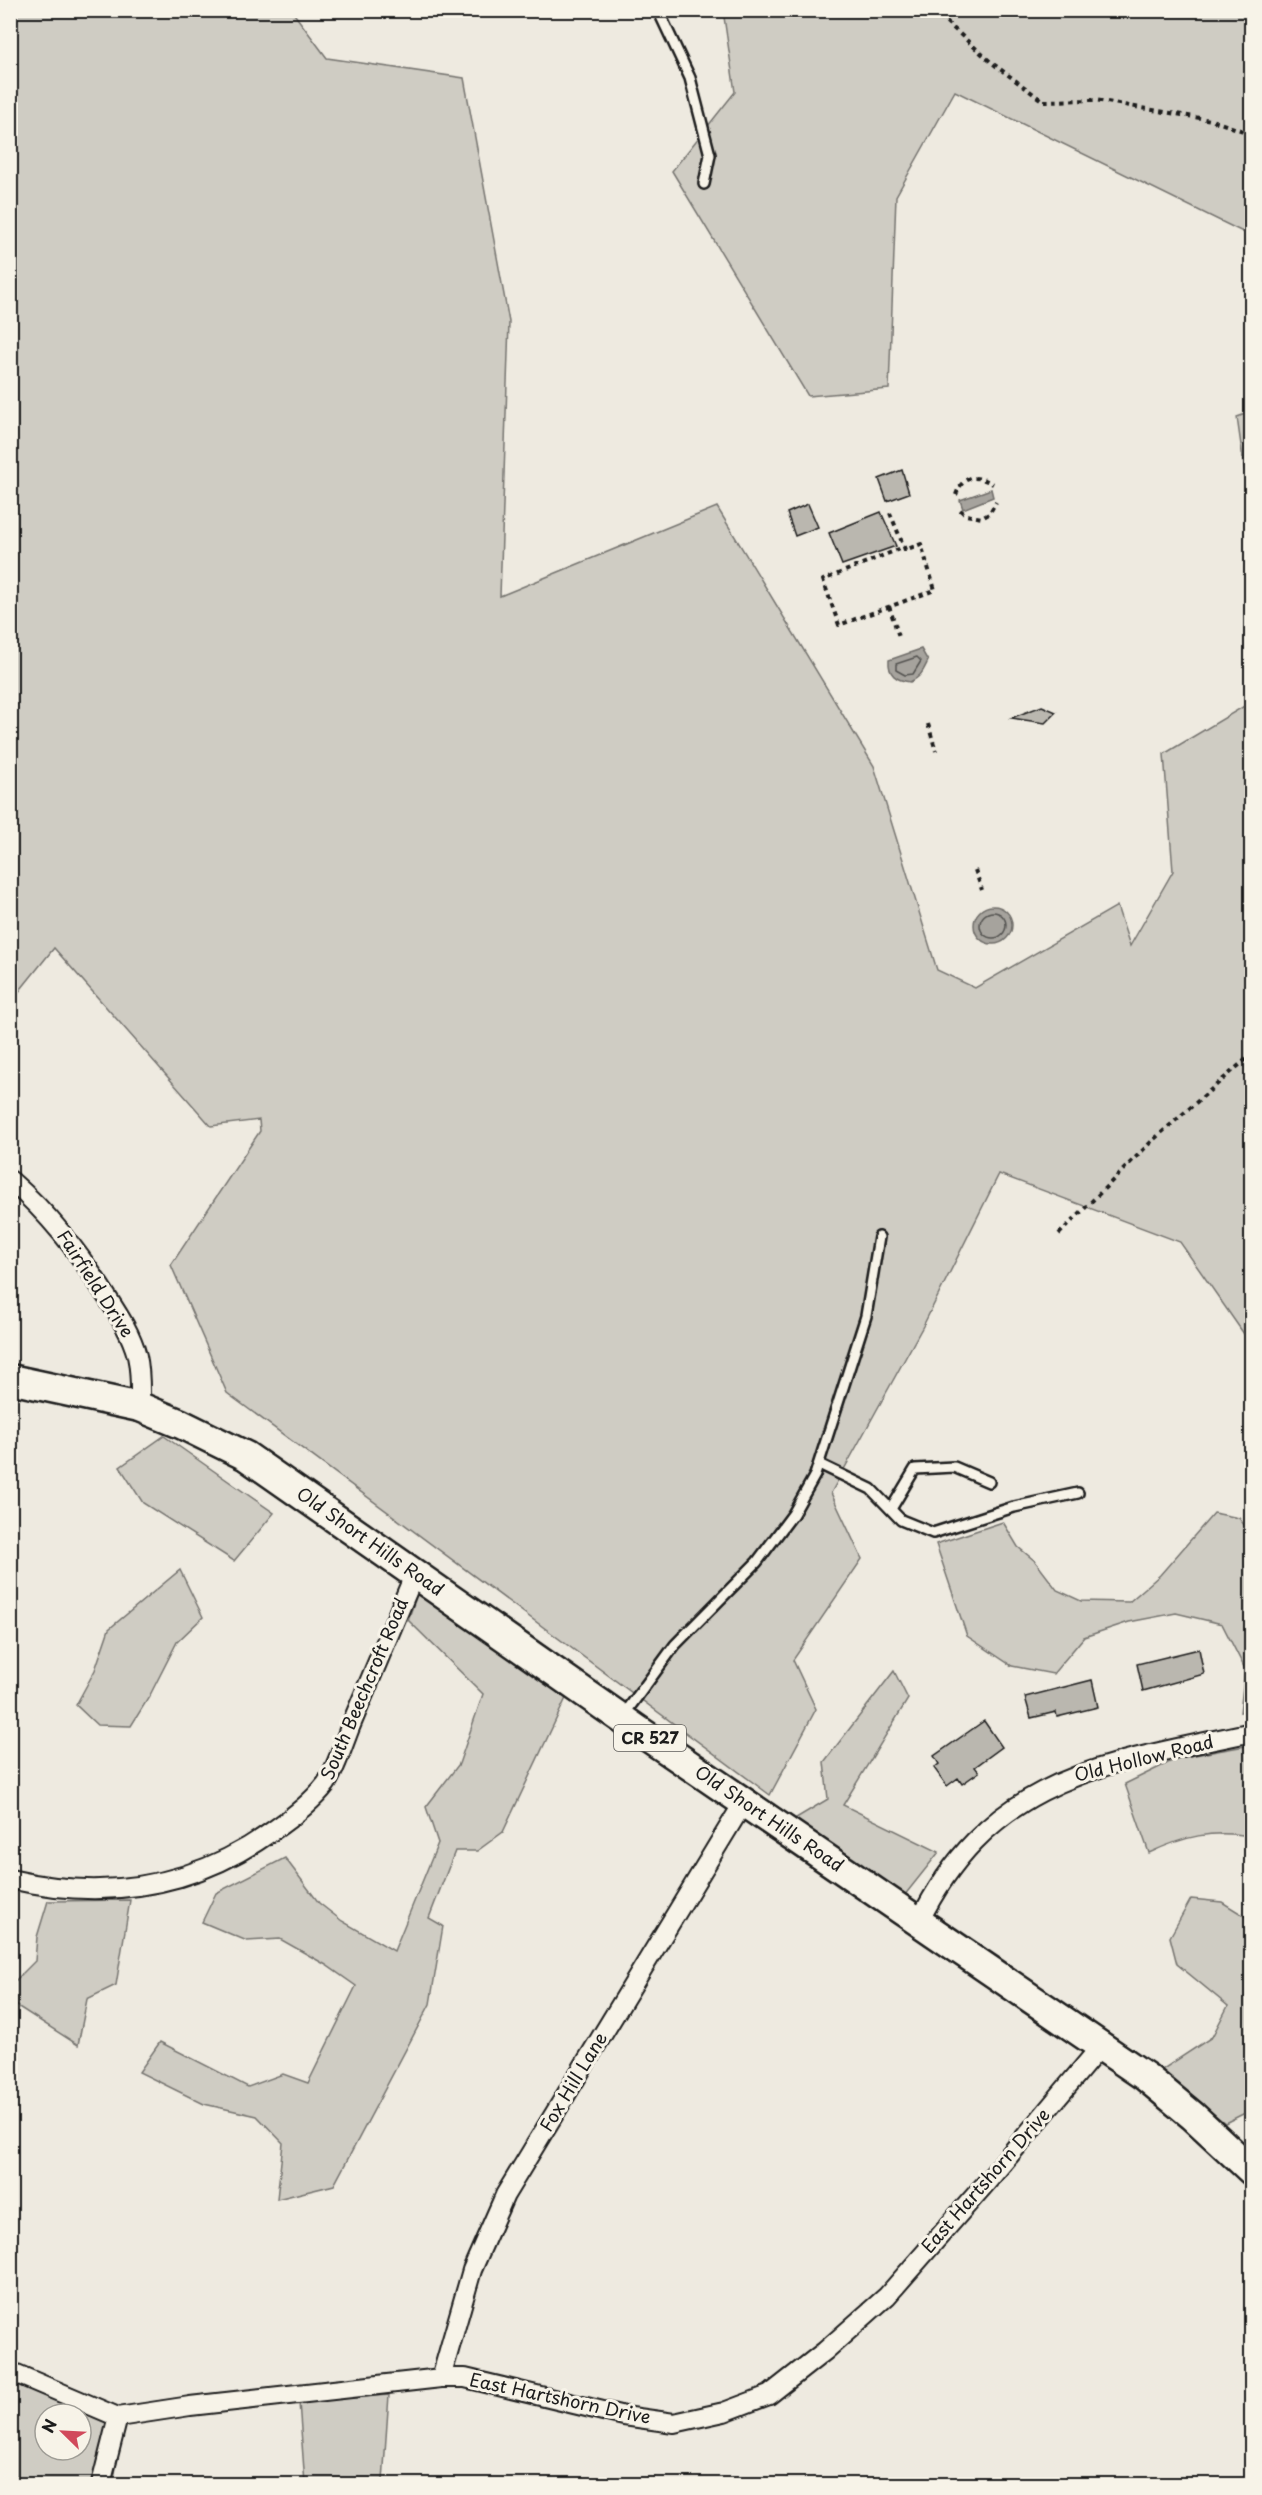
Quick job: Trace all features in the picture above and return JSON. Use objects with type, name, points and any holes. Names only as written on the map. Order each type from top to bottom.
[{"type":"main road","name":"Old Short Hills Road","points":[[10,1379],[140,1407],[246,1456],[622,1718],[1146,2077],[1193,2116],[1251,2171]]},
{"type":"street","name":"Fairfield Drive","points":[[10,1180],[40,1208],[70,1242],[118,1313],[131,1337],[137,1356],[140,1373],[140,1407]]},
{"type":"street","name":"South Beechcroft Road","points":[[10,1879],[68,1889],[100,1890],[164,1882],[225,1860],[280,1827],[327,1783],[415,1573]]},
{"type":"street","name":"Old Hollow Road","points":[[919,1922],[936,1891],[966,1851],[1010,1810],[1036,1794],[1062,1780],[1091,1769],[1251,1732]]},
{"type":"street","name":"Fox Hill Lane","points":[[441,2378],[472,2270],[506,2195],[744,1802]]},
{"type":"street","name":"East Hartshorn Drive","points":[[118,2417],[190,2406],[441,2378],[465,2378],[624,2416],[674,2422],[724,2412],[769,2395],[825,2351],[887,2296],[987,2182],[1101,2046]]},
{"type":"street","points":[[10,2371],[118,2417],[100,2484]]},
{"type":"lane","points":[[658,10],[690,78],[710,155],[704,184]]},
{"type":"lane","points":[[622,1718],[675,1645],[757,1562],[793,1514],[819,1464],[866,1316],[879,1237]]},
{"type":"lane","points":[[819,1464],[871,1489],[901,1520],[933,1533],[1014,1507],[1078,1493]]},
{"type":"lane","points":[[891,1509],[915,1469],[954,1467],[989,1482]]},
{"type":"path","points":[[933,10],[992,63],[1043,101],[1095,100],[1211,120],[1251,134]]},
{"type":"path","points":[[956,495],[962,483],[967,480],[985,479],[993,484]]},
{"type":"path","points":[[960,510],[966,515],[982,518],[989,514],[996,502]]},
{"type":"path","points":[[890,513],[904,547],[905,550],[921,544],[935,590],[839,626],[823,580],[904,547]]},
{"type":"path","points":[[889,606],[899,637]]},
{"type":"path","points":[[928,724],[936,751]]},
{"type":"path","points":[[975,870],[982,890]]},
{"type":"path","points":[[1059,1234],[1153,1140],[1251,1054]]},
{"type":"shaded area","points":[[10,11],[292,11],[327,58],[464,78],[509,322],[500,596],[717,507],[874,766],[937,970],[975,988],[1117,906],[1130,946],[1173,871],[1164,754],[1251,702],[1251,1344],[1180,1242],[999,1174],[923,1326],[831,1493],[862,1559],[793,1660],[816,1709],[770,1795],[227,1393],[171,1265],[260,1131],[259,1120],[211,1126],[54,948],[17,994],[11,987]]},
{"type":"shaded area","points":[[720,11],[1251,11],[1251,236],[955,91],[896,196],[889,389],[808,396],[672,171],[735,92],[724,17]]},
{"type":"shaded area","points":[[1252,412],[1251,516],[1237,417]]},
{"type":"shaded area","points":[[164,1436],[274,1513],[234,1561],[143,1503],[120,1467]]},
{"type":"shaded area","points":[[1214,1513],[1239,1518],[1251,1534],[1251,1710],[1240,1712],[1245,1669],[1222,1624],[1176,1613],[1129,1622],[1084,1637],[1053,1674],[1012,1666],[967,1636],[936,1544],[1003,1522],[1018,1547],[1035,1561],[1057,1590],[1081,1601],[1129,1602],[1160,1575]]},
{"type":"shaded area","points":[[180,1570],[203,1617],[177,1642],[149,1697],[131,1726],[97,1725],[76,1705],[95,1670],[109,1629]]},
{"type":"shaded area","points":[[420,1586],[567,1696],[503,1832],[477,1851],[455,1851],[429,1918],[443,1926],[430,2004],[334,2185],[277,2199],[283,2143],[257,2116],[204,2104],[139,2072],[160,2042],[248,2087],[283,2074],[308,2083],[356,1986],[326,1965],[280,1939],[247,1941],[202,1922],[216,1893],[285,1858],[319,1903],[342,1921],[394,1951],[438,1843],[426,1807],[459,1764],[483,1694],[408,1620]]},
{"type":"shaded area","points":[[894,1671],[908,1699],[843,1805],[939,1852],[904,1896],[791,1821],[828,1799],[824,1762]]},
{"type":"shaded area","points":[[1251,1745],[1251,1836],[1211,1834],[1198,1836],[1174,1842],[1149,1853],[1125,1784],[1178,1758]]},
{"type":"shaded area","points":[[1191,1899],[1222,1902],[1251,1920],[1251,2110],[1225,2123],[1160,2071],[1212,2037],[1228,2006],[1177,1964],[1170,1937]]},
{"type":"shaded area","points":[[130,1900],[116,1985],[87,1999],[78,2045],[11,2002],[11,1985],[35,1961],[37,1937],[48,1901]]},
{"type":"shaded area","points":[[10,2374],[68,2402],[33,2402],[33,2462],[93,2462],[93,2414],[123,2429],[113,2484],[11,2484]]},
{"type":"shaded area","points":[[389,2395],[383,2481],[387,2484],[305,2484],[299,2402]]},
{"type":"water","points":[[991,489],[993,497],[963,509],[960,500]]},
{"type":"water","points":[[921,649],[928,661],[919,676],[910,682],[894,676],[889,660]]},
{"type":"water","points":[[993,906],[1007,911],[1012,925],[1007,939],[993,944],[979,939],[974,925],[979,911]]},
{"type":"building","points":[[902,470],[909,493],[887,501],[879,479]]},
{"type":"building","points":[[808,504],[818,527],[795,536],[787,513]]},
{"type":"building","points":[[881,512],[896,546],[842,565],[829,533]]},
{"type":"building","points":[[1042,706],[1056,712],[1045,723],[1011,718]]},
{"type":"building","points":[[1199,1649],[1204,1674],[1143,1691],[1137,1664]]},
{"type":"building","points":[[1092,1680],[1098,1707],[1057,1717],[1056,1712],[1031,1718],[1025,1697]]},
{"type":"building","points":[[984,1721],[1002,1747],[975,1767],[979,1772],[962,1784],[958,1778],[947,1786],[934,1768],[939,1764],[934,1756]]}]
